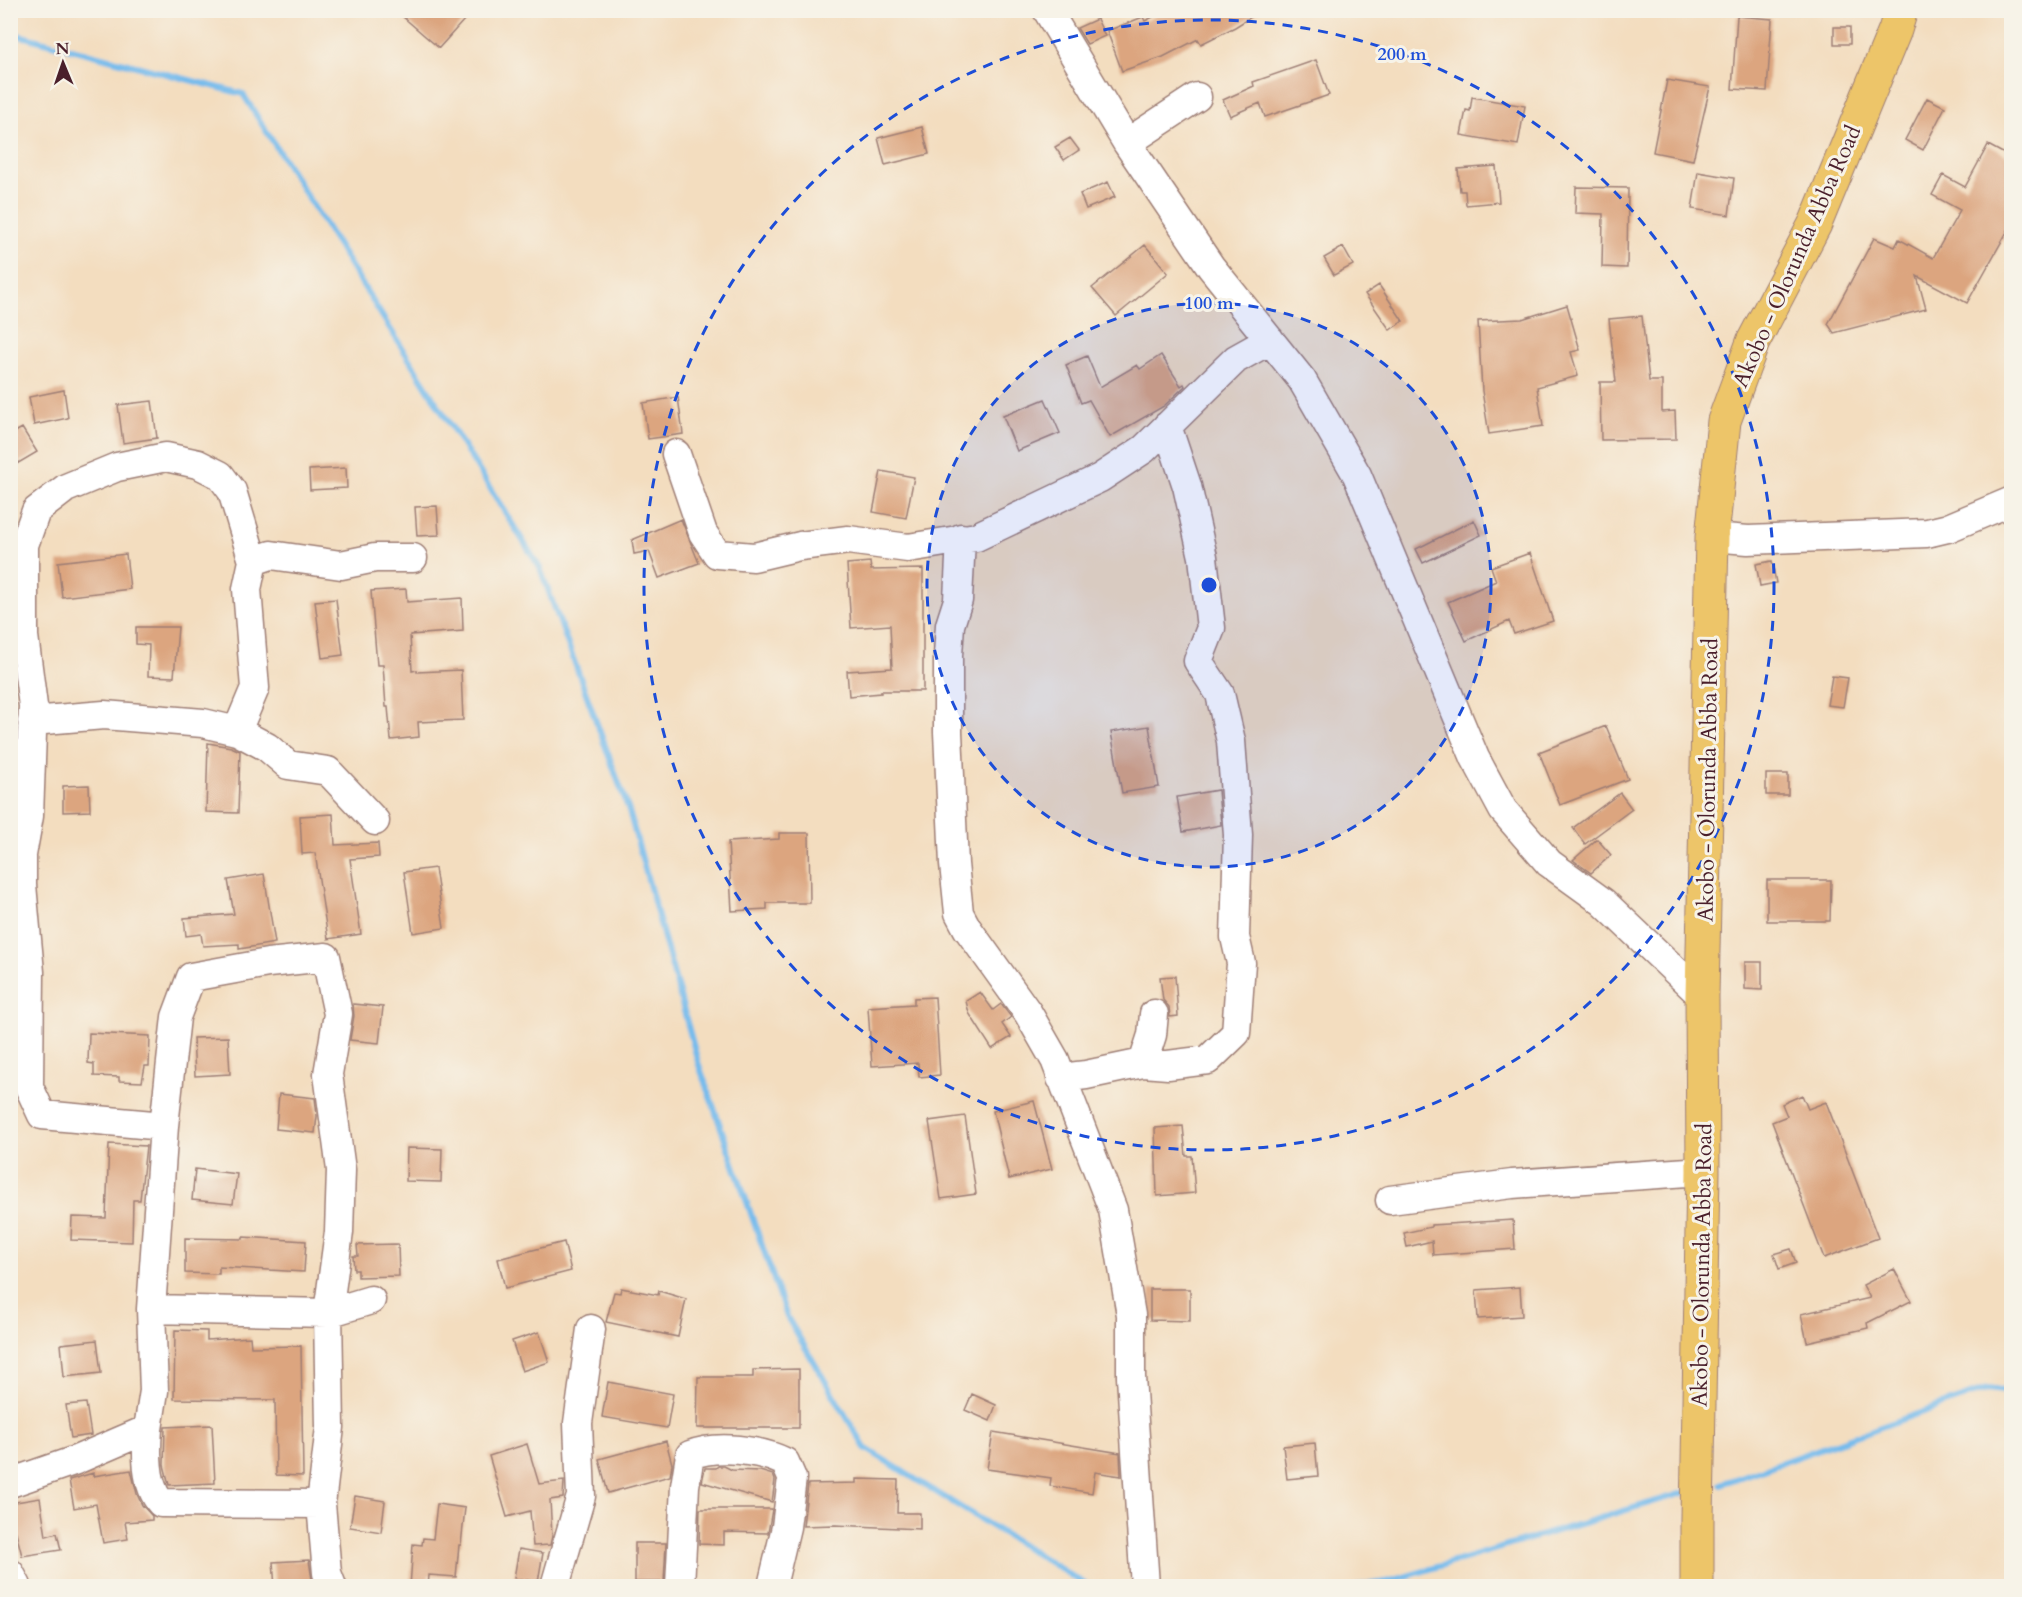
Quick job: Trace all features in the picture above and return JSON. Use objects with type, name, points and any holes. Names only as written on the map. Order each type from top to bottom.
[{"type":"main road","name":"Akobo - Olorunda Abba Road","points":[[1697,1587],[1703,1170],[1702,996],[1712,537],[1724,421],[1753,342],[1815,224],[1895,30],[1901,10]]},
{"type":"street","points":[[1047,10],[1127,143],[1211,267],[1302,380],[1357,475],[1475,758],[1503,810],[1549,863],[1603,902],[1702,996]]},
{"type":"street","points":[[1127,143],[1197,97]]},
{"type":"street","points":[[676,454],[703,533],[717,555],[754,557],[800,546],[848,540],[908,548],[976,537],[1100,478],[1144,449],[1192,405],[1236,359],[1270,340]]},
{"type":"street","points":[[1061,1078],[1143,1063],[1168,1065],[1208,1060],[1236,1033],[1241,963],[1234,937],[1238,835],[1231,741],[1220,694],[1198,661],[1211,628],[1203,557],[1187,486],[1167,426]]},
{"type":"street","points":[[164,1126],[42,1115],[29,1086],[30,972],[16,886],[29,816],[24,636],[17,540],[36,512],[66,488],[117,467],[166,457],[198,464],[220,475],[232,491],[253,561],[247,589],[255,688],[237,731]]},
{"type":"street","points":[[1712,537],[1748,540],[1927,533],[1948,528],[2012,501]]},
{"type":"street","points":[[961,538],[958,600],[950,625],[948,655],[948,732],[953,852],[959,913],[967,928],[1028,1013],[1054,1060],[1113,1210],[1131,1315],[1131,1377],[1145,1587]]},
{"type":"street","points":[[253,561],[271,555],[341,566],[375,558],[413,558]]},
{"type":"street","points":[[25,711],[202,723],[237,731],[267,747],[288,765],[328,771],[375,821]]},
{"type":"street","points":[[321,1504],[160,1503],[153,1495],[146,1452],[154,1391],[151,1309],[164,1126],[176,1017],[191,977],[268,963],[326,957],[338,1014],[328,1074],[341,1170],[339,1232],[328,1313],[330,1427],[321,1504],[327,1572],[332,1587]]},
{"type":"street","points":[[1143,1063],[1152,1035],[1154,1014]]},
{"type":"street","points":[[1390,1200],[1512,1184],[1703,1170]]},
{"type":"street","points":[[151,1309],[328,1313],[371,1300]]},
{"type":"street","points":[[555,1587],[581,1496],[578,1423],[591,1329]]},
{"type":"street","points":[[10,1483],[76,1460],[148,1429]]},
{"type":"street","points":[[680,1587],[685,1486],[690,1455],[699,1451],[737,1450],[769,1454],[785,1462],[792,1479],[786,1527],[772,1587]]},
{"type":"street","points":[[10,1574],[17,1587]]},
{"type":"building","points":[[395,10],[473,10],[439,48]]},
{"type":"building","points":[[1167,10],[1262,10],[1201,44],[1198,39],[1163,57],[1122,71],[1107,31],[1143,17],[1145,21]]},
{"type":"building","points":[[1737,16],[1772,19],[1767,91],[1732,89]]},
{"type":"building","points":[[1097,19],[1105,36],[1087,44],[1077,28]]},
{"type":"building","points":[[1834,27],[1850,27],[1850,44],[1834,44]]},
{"type":"building","points":[[1316,60],[1329,95],[1265,117],[1260,103],[1230,116],[1223,100],[1254,86],[1253,82]]},
{"type":"building","points":[[1667,80],[1710,87],[1693,160],[1653,152]]},
{"type":"building","points":[[1472,97],[1525,106],[1518,145],[1461,135],[1466,110],[1470,111]]},
{"type":"building","points":[[1927,98],[1945,107],[1923,150],[1905,140]]},
{"type":"building","points":[[922,127],[929,154],[885,165],[878,138]]},
{"type":"building","points":[[1070,138],[1079,150],[1064,160],[1055,147]]},
{"type":"building","points":[[1988,145],[2012,158],[2012,223],[1967,303],[1917,276],[1926,309],[1834,333],[1828,324],[1874,238],[1895,247],[1899,239],[1933,258],[1960,210],[1932,195],[1943,175],[1965,187]]},
{"type":"building","points":[[1496,166],[1499,202],[1466,205],[1465,191],[1460,191],[1458,169]]},
{"type":"building","points":[[1698,172],[1734,178],[1729,215],[1692,209]]},
{"type":"building","points":[[1108,182],[1115,197],[1086,209],[1080,194]]},
{"type":"building","points":[[1576,187],[1628,188],[1627,268],[1602,267],[1603,214],[1575,213]]},
{"type":"building","points":[[1145,245],[1168,273],[1116,316],[1092,288]]},
{"type":"building","points":[[1343,247],[1353,265],[1334,275],[1324,258]]},
{"type":"building","points":[[1379,285],[1403,321],[1390,330],[1365,294]]},
{"type":"building","points":[[1567,305],[1580,350],[1571,352],[1578,376],[1537,387],[1543,426],[1489,434],[1482,391],[1478,321],[1522,319]]},
{"type":"building","points":[[1642,316],[1649,381],[1662,381],[1662,412],[1675,411],[1676,439],[1601,440],[1600,382],[1616,382],[1609,319]]},
{"type":"building","points":[[1161,355],[1181,386],[1184,384],[1185,386],[1164,406],[1110,437],[1089,400],[1081,403],[1066,365],[1087,356],[1100,387],[1137,365],[1140,369]]},
{"type":"building","points":[[64,390],[68,418],[34,425],[29,397]]},
{"type":"building","points":[[678,397],[683,434],[648,439],[643,403]]},
{"type":"building","points":[[1045,399],[1060,433],[1017,451],[1003,416]]},
{"type":"building","points":[[152,401],[157,438],[123,443],[118,405]]},
{"type":"building","points":[[22,428],[37,452],[10,468],[10,435]]},
{"type":"building","points":[[346,468],[347,488],[310,490],[309,470]]},
{"type":"building","points":[[881,471],[914,477],[906,518],[873,512]]},
{"type":"building","points":[[437,506],[439,535],[417,536],[415,507]]},
{"type":"building","points":[[681,519],[699,563],[659,578],[649,551],[634,554],[632,540]]},
{"type":"building","points":[[1474,520],[1481,535],[1423,563],[1416,549]]},
{"type":"building","points":[[1530,553],[1553,621],[1514,634],[1509,621],[1466,641],[1448,602],[1496,581],[1491,567]]},
{"type":"building","points":[[126,554],[130,589],[62,597],[58,562]]},
{"type":"building","points":[[1772,561],[1776,583],[1760,586],[1756,564]]},
{"type":"building","points":[[870,562],[871,570],[923,569],[923,691],[881,691],[881,693],[849,696],[847,671],[892,668],[890,625],[851,628],[847,564]]},
{"type":"building","points":[[406,589],[407,602],[462,598],[463,631],[410,635],[412,671],[461,670],[463,720],[418,722],[419,737],[391,740],[383,665],[377,665],[371,591]]},
{"type":"building","points":[[336,599],[343,655],[322,658],[315,601]]},
{"type":"building","points":[[136,627],[178,627],[174,677],[148,676],[149,645],[136,644]]},
{"type":"building","points":[[1832,676],[1848,678],[1843,707],[1827,705]]},
{"type":"building","points":[[1149,726],[1159,787],[1122,793],[1111,732]]},
{"type":"building","points":[[1606,726],[1628,779],[1560,805],[1539,752]]},
{"type":"building","points":[[208,743],[240,751],[238,813],[206,812]]},
{"type":"building","points":[[1766,774],[1788,774],[1788,795],[1766,795]]},
{"type":"building","points":[[89,785],[90,811],[63,812],[63,786]]},
{"type":"building","points":[[1218,790],[1221,825],[1183,832],[1177,797]]},
{"type":"building","points":[[1620,793],[1632,809],[1585,844],[1573,828]]},
{"type":"building","points":[[333,814],[335,845],[378,843],[379,857],[350,859],[361,934],[328,939],[315,853],[302,854],[300,816]]},
{"type":"building","points":[[779,833],[809,833],[810,903],[767,903],[767,909],[732,911],[728,842],[779,839]]},
{"type":"building","points":[[1597,839],[1611,855],[1591,873],[1573,860]]},
{"type":"building","points":[[435,868],[444,928],[413,933],[404,872]]},
{"type":"building","points":[[264,874],[275,943],[239,949],[239,944],[203,946],[201,934],[186,936],[184,918],[234,914],[228,880]]},
{"type":"building","points":[[1767,880],[1831,880],[1830,921],[1767,921]]},
{"type":"building","points":[[1745,962],[1762,962],[1762,990],[1745,989]]},
{"type":"building","points":[[1175,976],[1178,1016],[1170,1017],[1169,1007],[1163,1000],[1160,977]]},
{"type":"building","points":[[980,992],[993,1010],[1001,1004],[1011,1017],[1002,1024],[1011,1037],[992,1049],[969,1013],[966,1001]]},
{"type":"building","points":[[935,997],[940,1075],[919,1077],[918,1063],[872,1066],[868,1007],[914,1004],[914,998]]},
{"type":"building","points":[[353,1004],[383,1007],[379,1043],[350,1040],[354,1016]]},
{"type":"building","points":[[89,1033],[150,1036],[149,1066],[145,1066],[142,1082],[119,1081],[119,1077],[94,1076],[94,1064],[88,1063]]},
{"type":"building","points":[[228,1037],[230,1074],[195,1076],[193,1038]]},
{"type":"building","points":[[279,1094],[315,1098],[317,1116],[315,1133],[276,1129]]},
{"type":"building","points":[[1802,1095],[1808,1109],[1826,1102],[1878,1238],[1824,1258],[1772,1122],[1787,1116],[1782,1104]]},
{"type":"building","points":[[1034,1101],[1052,1169],[1009,1179],[993,1111]]},
{"type":"building","points":[[965,1116],[976,1194],[941,1199],[929,1121]]},
{"type":"building","points":[[1183,1126],[1186,1156],[1192,1156],[1195,1193],[1157,1196],[1155,1128]]},
{"type":"building","points":[[109,1144],[146,1146],[140,1200],[133,1200],[132,1242],[71,1240],[72,1217],[106,1218]]},
{"type":"building","points":[[407,1148],[442,1149],[441,1182],[406,1181]]},
{"type":"building","points":[[195,1169],[237,1174],[233,1204],[192,1200]]},
{"type":"building","points":[[1513,1220],[1515,1249],[1433,1255],[1432,1241],[1407,1247],[1404,1233],[1431,1227],[1431,1225]]},
{"type":"building","points":[[243,1237],[306,1241],[304,1272],[219,1267],[219,1274],[185,1273],[185,1238],[243,1239]]},
{"type":"building","points":[[564,1242],[571,1271],[505,1288],[498,1259]]},
{"type":"building","points":[[398,1244],[399,1276],[358,1277],[358,1270],[354,1270],[353,1256],[358,1256],[357,1245]]},
{"type":"building","points":[[1791,1249],[1796,1263],[1779,1269],[1774,1254]]},
{"type":"building","points":[[1894,1269],[1911,1301],[1867,1323],[1868,1328],[1807,1342],[1801,1314],[1870,1298],[1863,1285]]},
{"type":"building","points":[[1520,1287],[1522,1316],[1478,1319],[1476,1290]]},
{"type":"building","points":[[621,1288],[658,1295],[659,1291],[686,1299],[678,1337],[606,1322],[614,1292],[620,1293]]},
{"type":"building","points":[[1150,1289],[1190,1289],[1190,1321],[1150,1320]]},
{"type":"building","points":[[175,1330],[207,1331],[207,1340],[250,1337],[251,1347],[301,1346],[303,1476],[276,1475],[275,1400],[174,1399]]},
{"type":"building","points":[[539,1332],[549,1362],[522,1371],[512,1341]]},
{"type":"building","points":[[97,1340],[101,1373],[64,1377],[61,1344]]},
{"type":"building","points":[[799,1369],[799,1428],[697,1428],[698,1377],[753,1377],[753,1370]]},
{"type":"building","points":[[608,1382],[673,1394],[667,1428],[602,1417]]},
{"type":"building","points":[[972,1394],[996,1405],[990,1421],[965,1410]]},
{"type":"building","points":[[86,1403],[91,1435],[71,1438],[66,1405]]},
{"type":"building","points":[[212,1425],[215,1483],[169,1485],[164,1465],[165,1427]]},
{"type":"building","points":[[993,1432],[1120,1453],[1121,1476],[1095,1472],[1092,1493],[1050,1486],[1051,1478],[987,1469]]},
{"type":"building","points":[[666,1441],[672,1464],[670,1476],[608,1493],[599,1459]]},
{"type":"building","points":[[1315,1443],[1318,1476],[1287,1479],[1283,1446]]},
{"type":"building","points":[[527,1444],[539,1484],[564,1481],[563,1498],[550,1500],[552,1536],[550,1545],[533,1546],[530,1511],[507,1517],[489,1456]]},
{"type":"building","points":[[718,1466],[732,1470],[760,1471],[773,1475],[775,1480],[772,1502],[702,1482],[705,1468]]},
{"type":"building","points":[[131,1470],[137,1494],[142,1505],[152,1516],[152,1520],[125,1522],[128,1539],[103,1543],[96,1504],[74,1508],[69,1480],[93,1473],[93,1476]]},
{"type":"building","points":[[856,1479],[898,1480],[897,1513],[920,1513],[920,1529],[835,1525],[803,1526],[808,1484],[856,1483]]},
{"type":"building","points":[[355,1496],[385,1501],[381,1532],[350,1527]]},
{"type":"building","points":[[40,1498],[46,1536],[57,1533],[61,1550],[22,1556],[16,1532],[10,1532],[10,1503]]},
{"type":"building","points":[[437,1504],[465,1508],[456,1577],[429,1575],[428,1587],[410,1587],[413,1544],[422,1545],[423,1538],[433,1539]]},
{"type":"building","points":[[700,1509],[772,1509],[768,1533],[724,1532],[724,1545],[699,1544]]},
{"type":"building","points":[[635,1543],[666,1543],[664,1582],[635,1582]]},
{"type":"building","points":[[519,1549],[543,1553],[538,1582],[514,1578]]},
{"type":"building","points":[[309,1560],[313,1587],[275,1587],[273,1562]]},
{"type":"waterway","points":[[10,33],[243,94],[540,568],[629,811],[698,1062],[787,1317],[865,1448],[1088,1586]]},
{"type":"waterway","points":[[1721,1484],[1987,1389],[2012,1392]]},
{"type":"waterway","points":[[1359,1586],[1387,1582],[1683,1493]]}]
